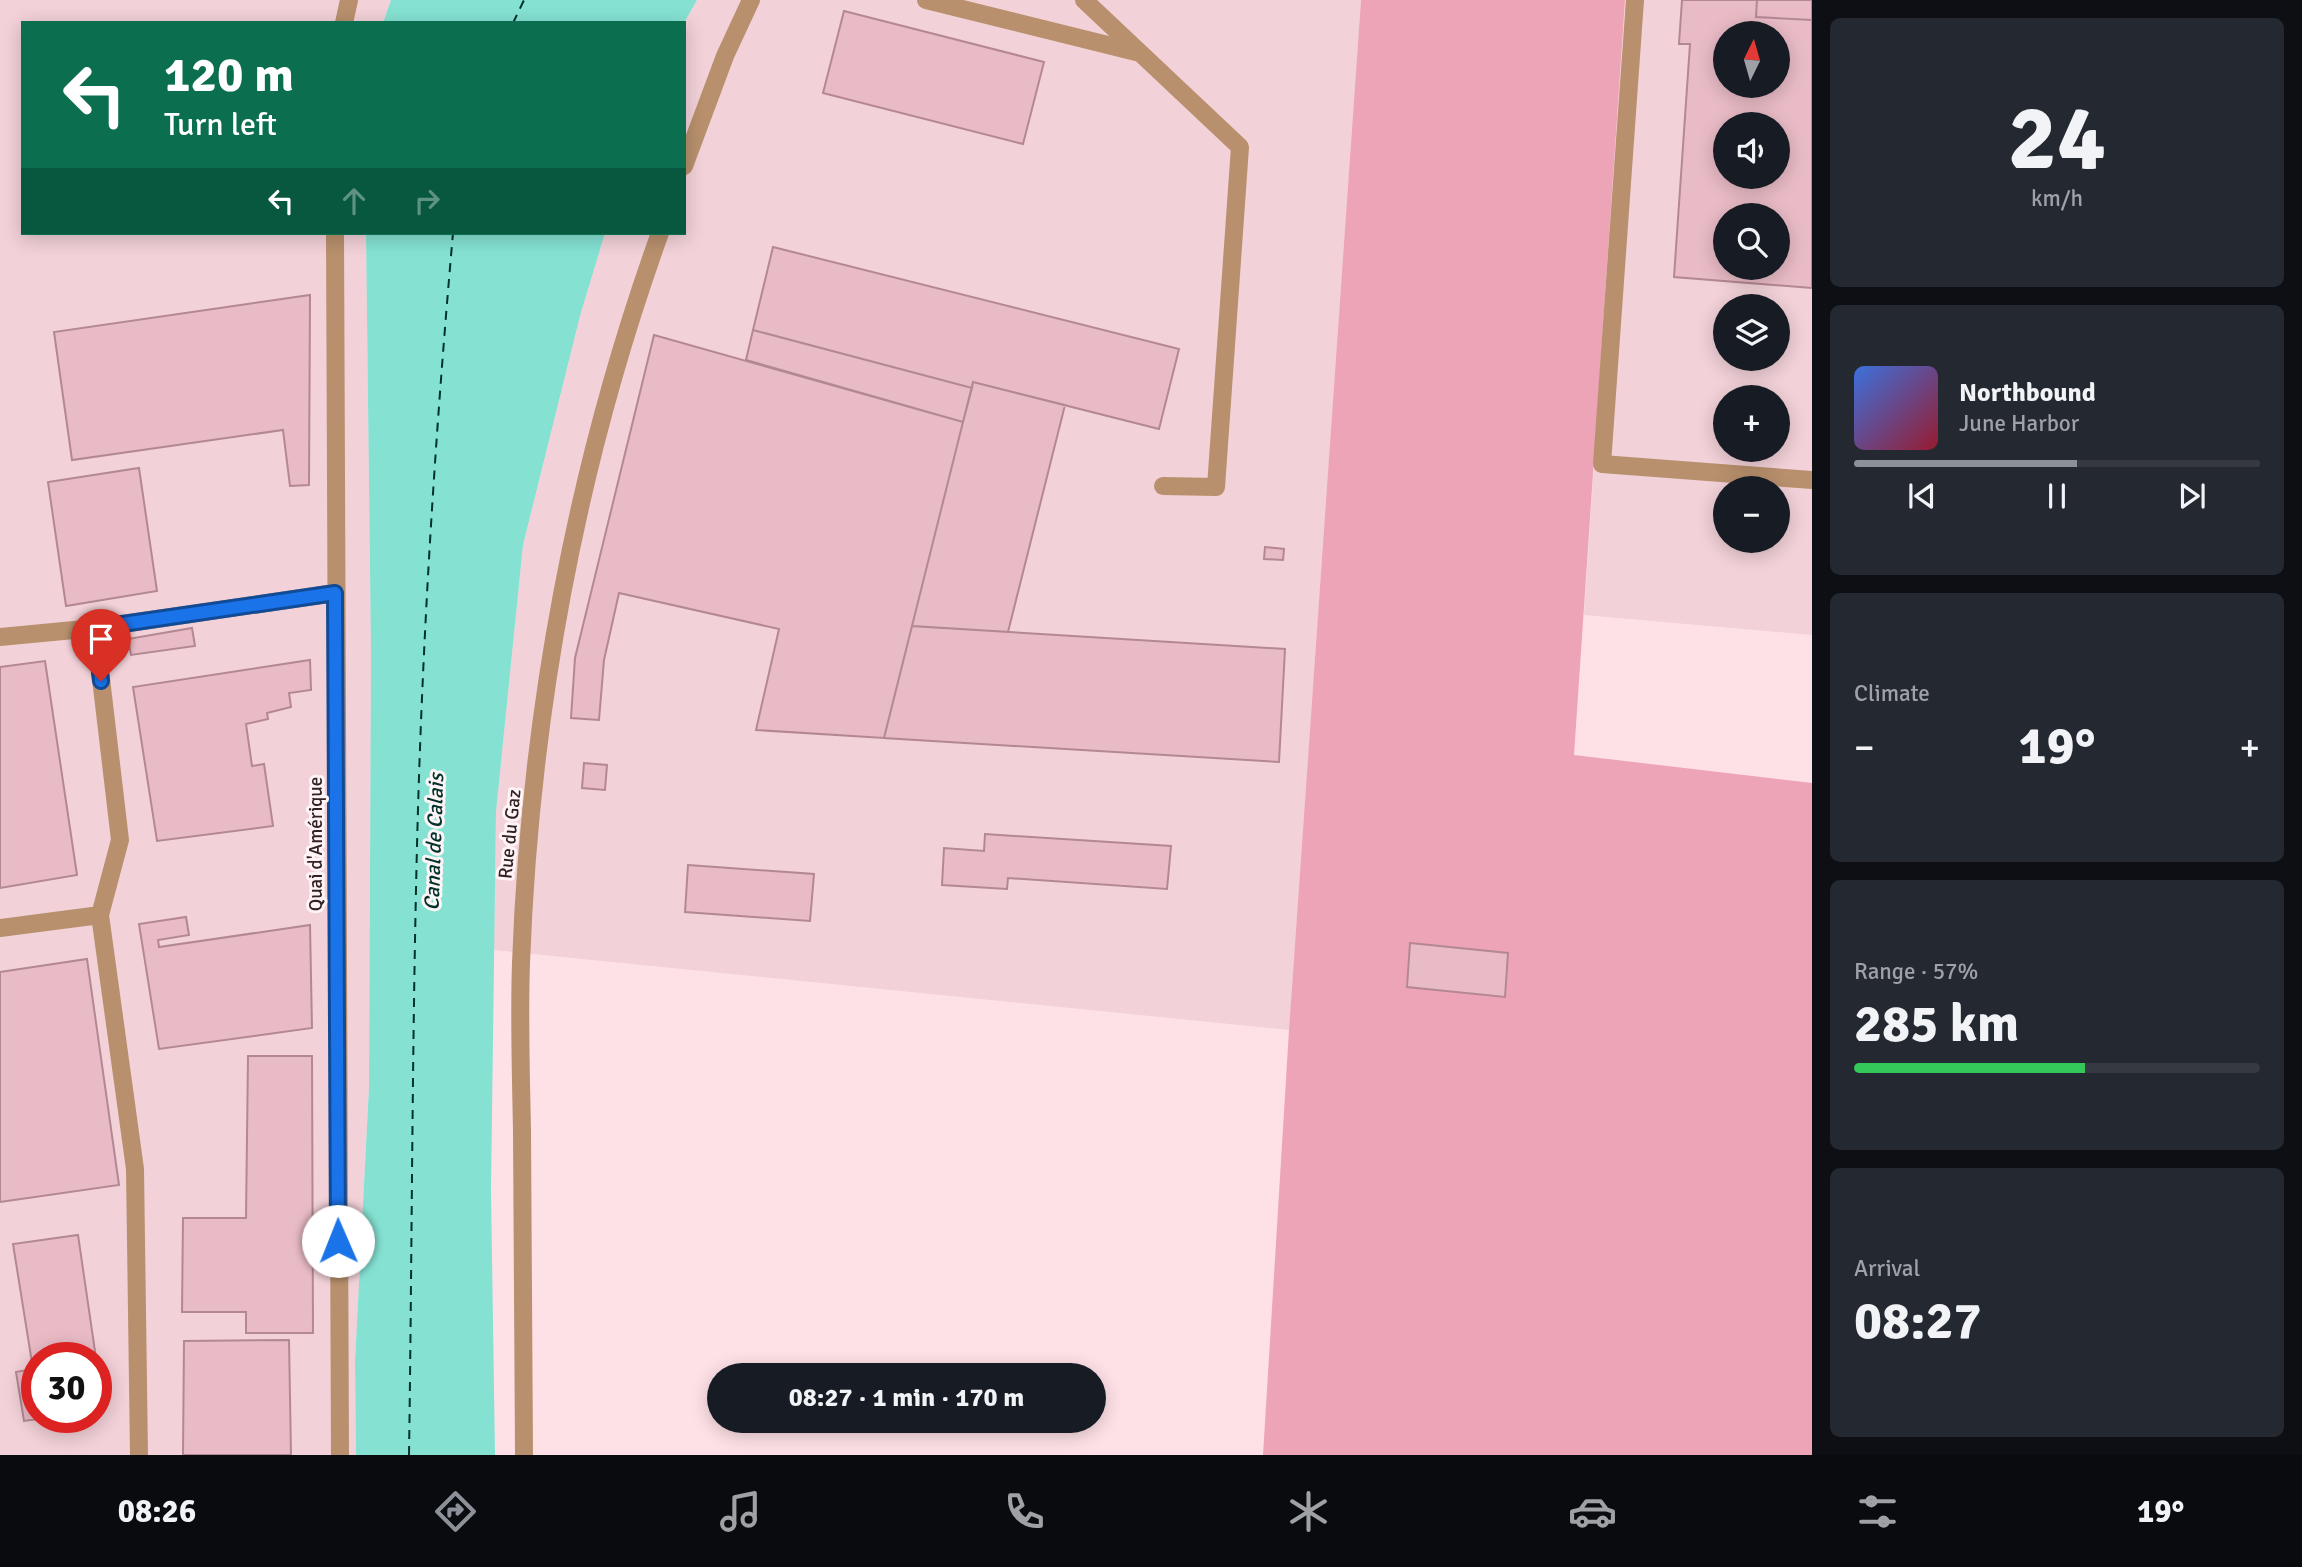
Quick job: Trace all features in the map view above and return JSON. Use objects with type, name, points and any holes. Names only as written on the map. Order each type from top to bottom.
[{"type":"street","points":[[344,21],[349,0]]},
{"type":"street","points":[[686,161],[725,56],[751,0]]},
{"type":"street","points":[[926,0],[1139,53]]},
{"type":"street","points":[[1084,0],[1240,147],[1216,487],[1163,486]]},
{"type":"street","points":[[1635,0],[1602,464],[1812,480]]},
{"type":"street","name":"Quai d'Amérique","points":[[335,235],[340,1455]]},
{"type":"street","name":"Rue du Gaz","points":[[524,1455],[520,966],[537,761],[568,559],[591,458],[615,369],[659,235]]},
{"type":"street","points":[[0,637],[95,628],[335,593]]},
{"type":"street","points":[[95,628],[120,840],[100,915],[135,1169],[133,1454]]},
{"type":"street","points":[[0,928],[100,915]]},
{"type":"shaded area","points":[[0,0],[391,0],[384,21],[21,21],[21,235],[366,235],[371,653],[369,1087],[355,1362],[356,1455],[0,1455]]},
{"type":"shaded area","points":[[697,0],[1361,0],[1289,1030],[494,950],[496,812],[523,545],[580,316],[604,235],[686,235],[685,21]]},
{"type":"shaded area","points":[[1361,0],[1625,0],[1574,755],[1812,783],[1812,1455],[1263,1455],[1289,1030]]},
{"type":"shaded area","points":[[1625,0],[1812,0],[1812,635],[1584,615]]},
{"type":"water","points":[[391,0],[697,0],[685,21],[384,21]]},
{"type":"water","name":"Canal de Calais","points":[[366,235],[604,235],[580,316],[523,545],[496,812],[491,1190],[495,1455],[356,1455],[355,1362],[369,1087],[371,653]]},
{"type":"building","points":[[1682,0],[1757,0],[1756,17],[1812,20],[1812,288],[1674,277],[1690,44],[1679,44]]},
{"type":"building","points":[[1757,0],[1812,0],[1812,20],[1756,17]]},
{"type":"building","points":[[844,11],[1044,62],[1023,144],[823,93]]},
{"type":"building","points":[[773,247],[1179,349],[1159,429],[973,382],[972,388],[753,330]]},
{"type":"building","points":[[310,295],[309,485],[290,486],[283,430],[72,460],[54,332]]},
{"type":"building","points":[[753,330],[972,388],[963,422],[746,360]]},
{"type":"building","points":[[654,335],[963,422],[884,738],[756,730],[779,629],[619,593],[604,660],[599,720],[571,718],[575,658]]},
{"type":"building","points":[[973,382],[1065,405],[1008,632],[912,626]]},
{"type":"building","points":[[139,468],[157,591],[66,606],[48,482]]},
{"type":"building","points":[[1265,547],[1284,549],[1283,560],[1264,559]]},
{"type":"building","points":[[912,626],[1285,649],[1279,762],[884,738]]},
{"type":"building","points":[[192,628],[195,646],[131,655],[128,639]]},
{"type":"building","points":[[310,660],[311,690],[289,693],[291,707],[267,713],[268,719],[246,724],[252,766],[264,764],[273,826],[157,841],[133,687]]},
{"type":"building","points":[[45,661],[77,875],[0,888],[0,667]]},
{"type":"building","points":[[584,763],[607,765],[605,790],[582,788]]},
{"type":"building","points":[[985,834],[1171,846],[1167,889],[1008,878],[1007,889],[942,885],[944,848],[984,851]]},
{"type":"building","points":[[688,865],[814,874],[810,921],[685,912]]},
{"type":"building","points":[[186,917],[189,935],[158,940],[159,947],[310,925],[312,1028],[159,1049],[139,924]]},
{"type":"building","points":[[1410,943],[1508,953],[1505,997],[1407,987]]},
{"type":"building","points":[[87,959],[119,1185],[0,1202],[0,972]]},
{"type":"building","points":[[248,1056],[312,1056],[313,1333],[246,1333],[246,1312],[182,1312],[183,1218],[246,1218]]},
{"type":"building","points":[[78,1235],[94,1342],[29,1342],[13,1244]]},
{"type":"building","points":[[289,1340],[291,1455],[183,1455],[184,1341]]},
{"type":"building","points":[[21,1371],[21,1403],[16,1372]]},
{"type":"ferry route","points":[[514,21],[524,0]]},
{"type":"ferry route","points":[[409,1455],[419,769],[430,540],[453,235]]},
{"type":"route","points":[[101,681],[95,628],[335,593],[338,1241]]}]
